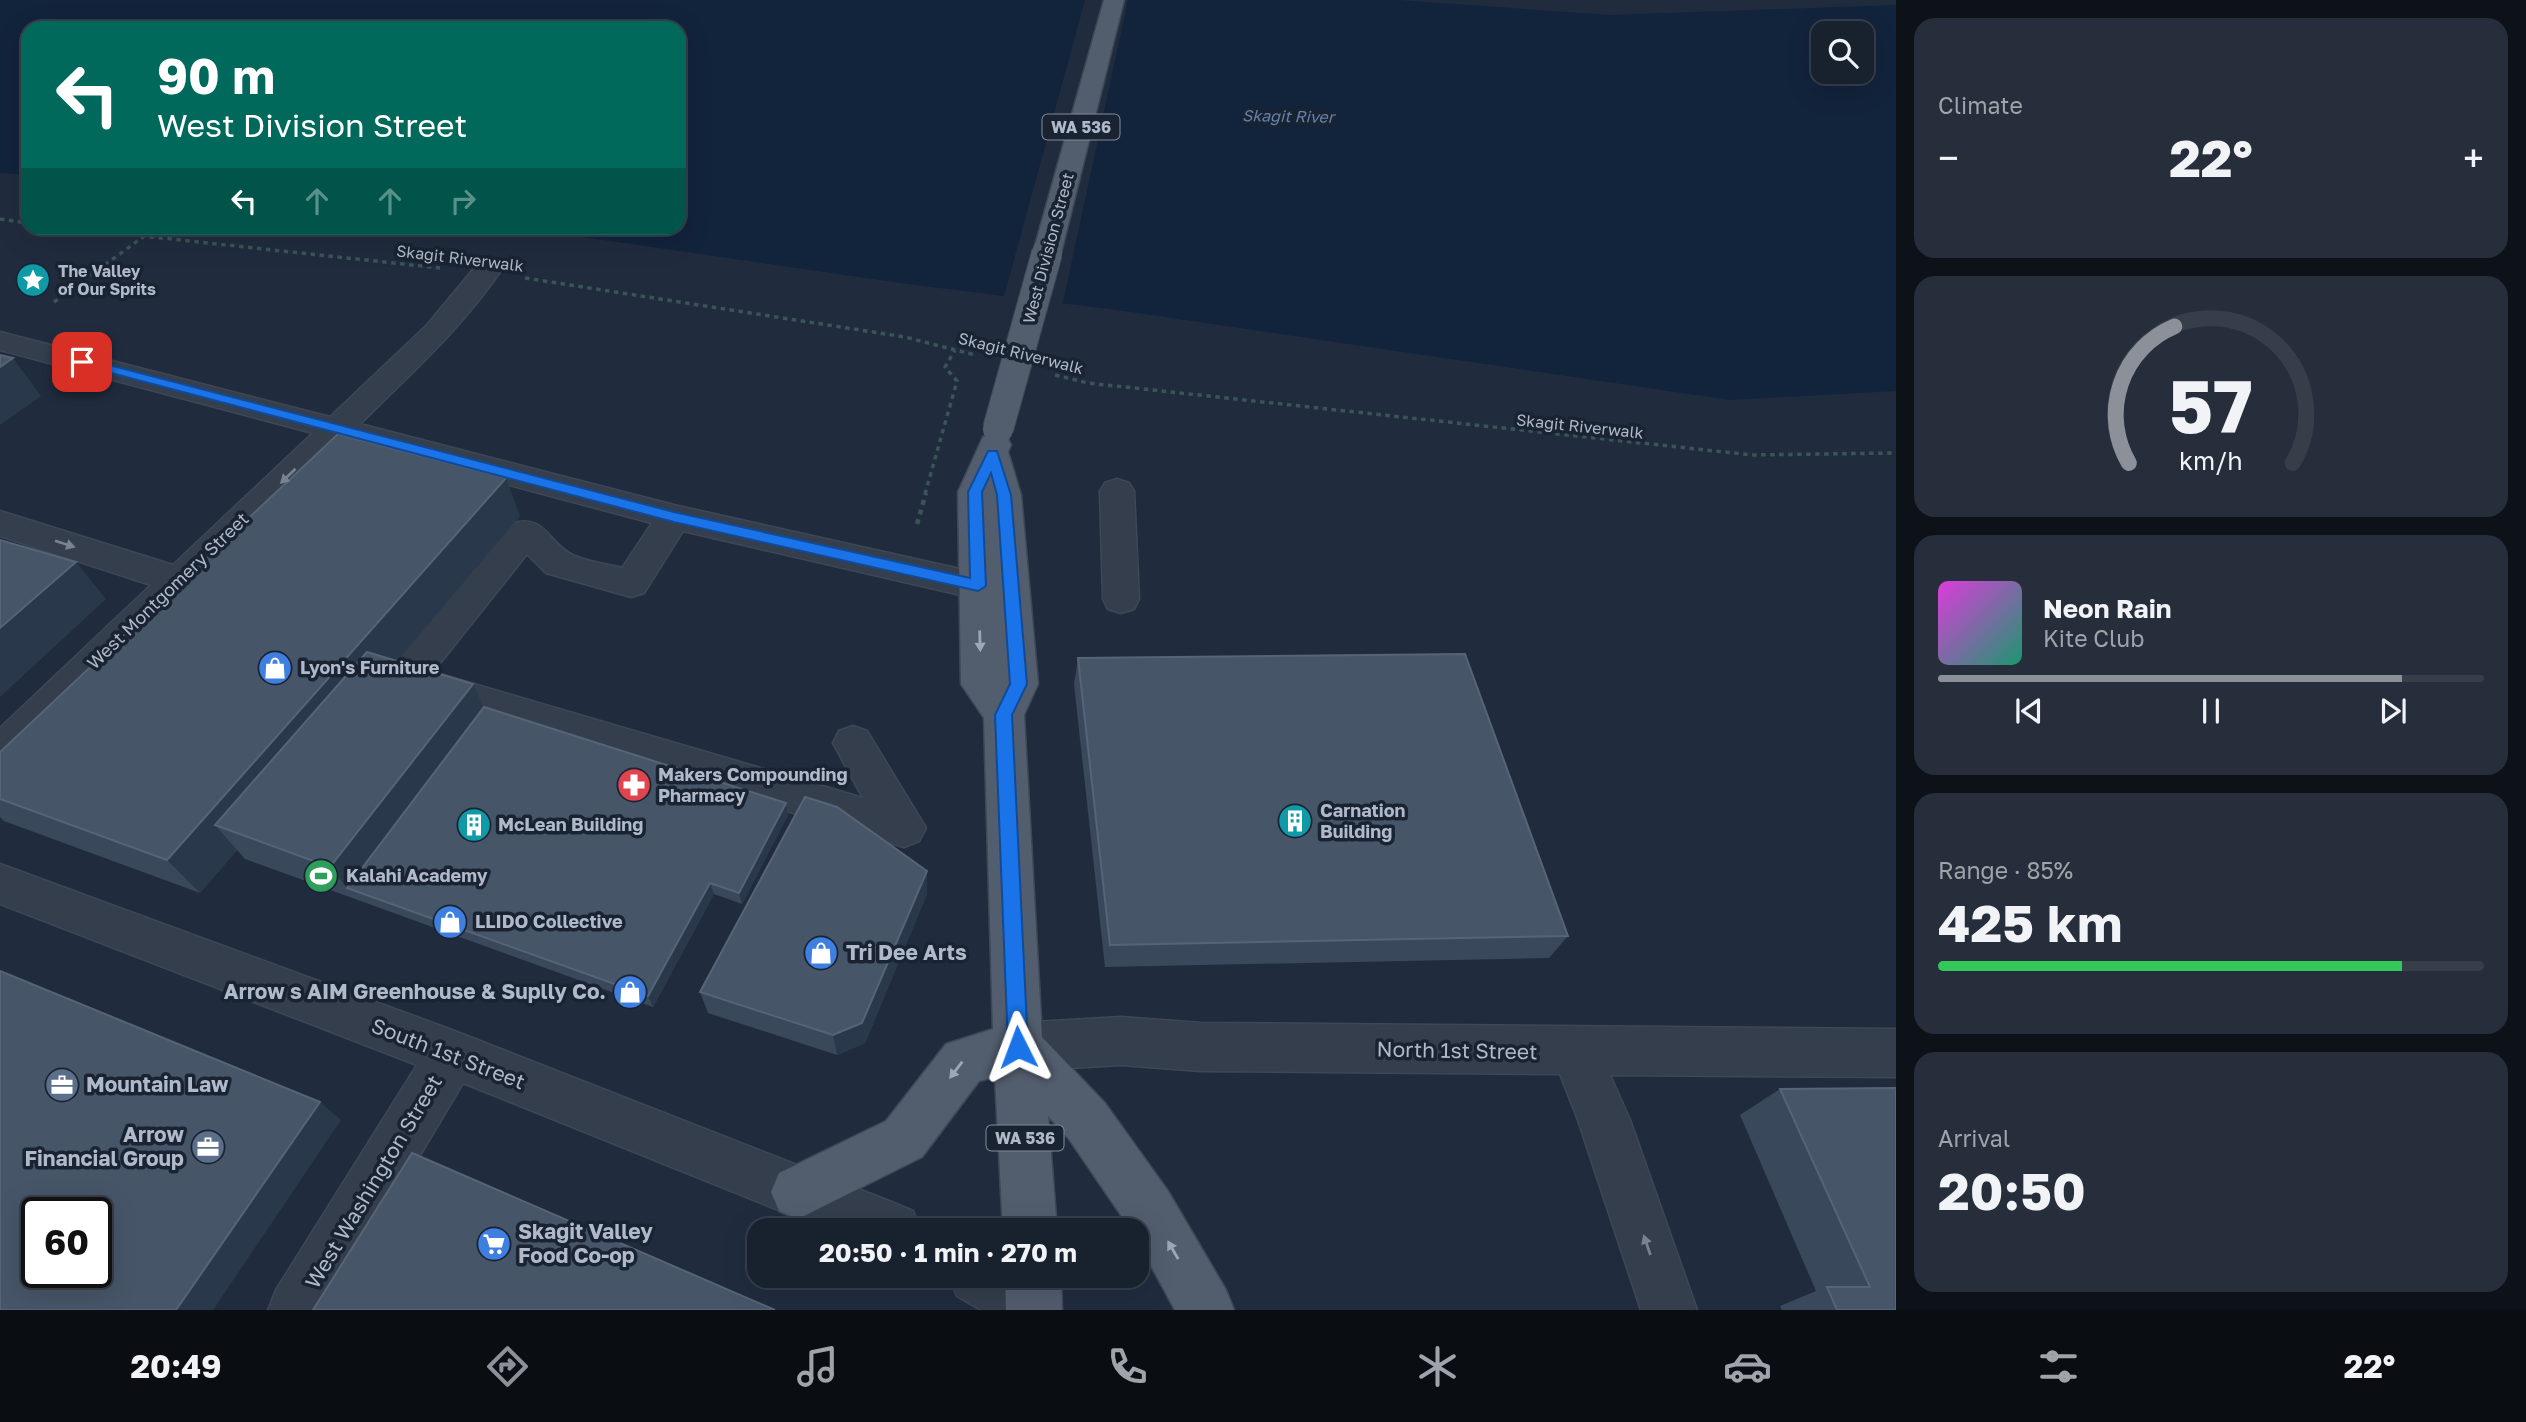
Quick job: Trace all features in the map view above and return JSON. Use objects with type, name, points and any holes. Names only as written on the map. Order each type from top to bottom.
[{"type":"main road","name":"West Division Street","points":[[1004,715],[981,684],[975,492],[995,442],[1114,0]]},
{"type":"main road","name":"WA 536","points":[[995,442],[1004,495],[1018,684],[1004,715],[1018,1047],[1030,1218]]},
{"type":"main road","points":[[798,1192],[904,1139],[964,1060],[1018,1047],[1087,1121],[1149,1210],[1206,1310]]},
{"type":"main road","points":[[1033,1288],[1034,1310]]},
{"type":"street","name":"West Montgomery Street","points":[[0,754],[458,311],[486,272]]},
{"type":"street","points":[[0,341],[674,517],[978,586]]},
{"type":"street","points":[[1117,491],[1121,599]]},
{"type":"street","points":[[674,517],[631,584],[559,564],[525,532],[405,679],[904,828],[853,743]]},
{"type":"street","points":[[0,523],[179,581]]},
{"type":"street","name":"South 1st Street","points":[[0,884],[452,1054],[864,1218]]},
{"type":"street","name":"North 1st Street","points":[[1018,1047],[1121,1041],[1201,1047],[1896,1054]]},
{"type":"street","points":[[1576,1052],[1604,1120],[1669,1310]]},
{"type":"street","name":"West Washington Street","points":[[296,1310],[452,1054]]},
{"type":"street","points":[[997,1288],[1034,1310]]},
{"type":"path","points":[[0,219],[21,222]]},
{"type":"path","name":"Skagit Riverwalk","points":[[134,235],[486,272],[905,337],[982,356]]},
{"type":"path","points":[[54,302],[143,236]]},
{"type":"path","points":[[917,524],[957,381],[945,367],[955,349]]},
{"type":"path","name":"Skagit Riverwalk","points":[[1048,373],[1088,383],[1738,454],[1896,453]]},
{"type":"water","name":"Skagit River","points":[[0,0],[1399,0],[1610,15],[1896,5],[1896,391],[1730,400],[1124,311],[907,284],[564,235],[686,235],[686,21],[21,21],[21,174],[0,173]]},
{"type":"pier","points":[[1085,0],[1128,0],[1062,307],[1003,300]]},
{"type":"building","points":[[0,355],[13,358],[0,367]]},
{"type":"building","name":"Lyon's Furniture","points":[[338,434],[506,478],[167,860],[0,799],[0,752]]},
{"type":"building","points":[[0,540],[76,562],[0,628]]},
{"type":"building","points":[[367,652],[473,684],[330,867],[215,825]]},
{"type":"building","name":"Carnation Building","points":[[1465,654],[1568,936],[1110,945],[1078,658]]},
{"type":"building","points":[[484,707],[786,803],[739,893],[710,883],[648,996],[347,888]]},
{"type":"building","name":"Tri Dee Arts","points":[[805,797],[837,807],[927,871],[862,1023],[833,1035],[700,992]]},
{"type":"building","points":[[0,971],[320,1102],[176,1310],[0,1310]]},
{"type":"building","points":[[1896,1088],[1896,1310],[1837,1310],[1827,1287],[1870,1287],[1780,1089]]},
{"type":"building","name":"Skagit Valley Food Co-op","points":[[412,1153],[775,1310],[313,1310]]},
{"type":"place","name":"The Valley of Our Sprits","points":[[33,280]]},
{"type":"place","name":"Lyon's Furniture","points":[[275,668]]},
{"type":"place","name":"Makers Compounding Pharmacy","points":[[634,785]]},
{"type":"place","name":"Carnation Building","points":[[1295,821]]},
{"type":"place","name":"McLean Building","points":[[474,825]]},
{"type":"place","name":"Kalahi Academy","points":[[321,876]]},
{"type":"place","name":"LLIDO Collective","points":[[450,922]]},
{"type":"place","name":"Tri Dee Arts","points":[[821,953]]},
{"type":"place","name":"Arrow s AIM Greenhouse & Suplly Co.","points":[[630,992]]},
{"type":"place","name":"Mountain Law","points":[[62,1085]]},
{"type":"place","name":"Arrow Financial Group","points":[[208,1147]]},
{"type":"place","name":"Skagit Valley Food Co-op","points":[[494,1244]]},
{"type":"route","points":[[82,362],[674,517],[978,586],[975,492],[993,454],[1004,495],[1018,684],[1004,715],[1018,1047]]}]
